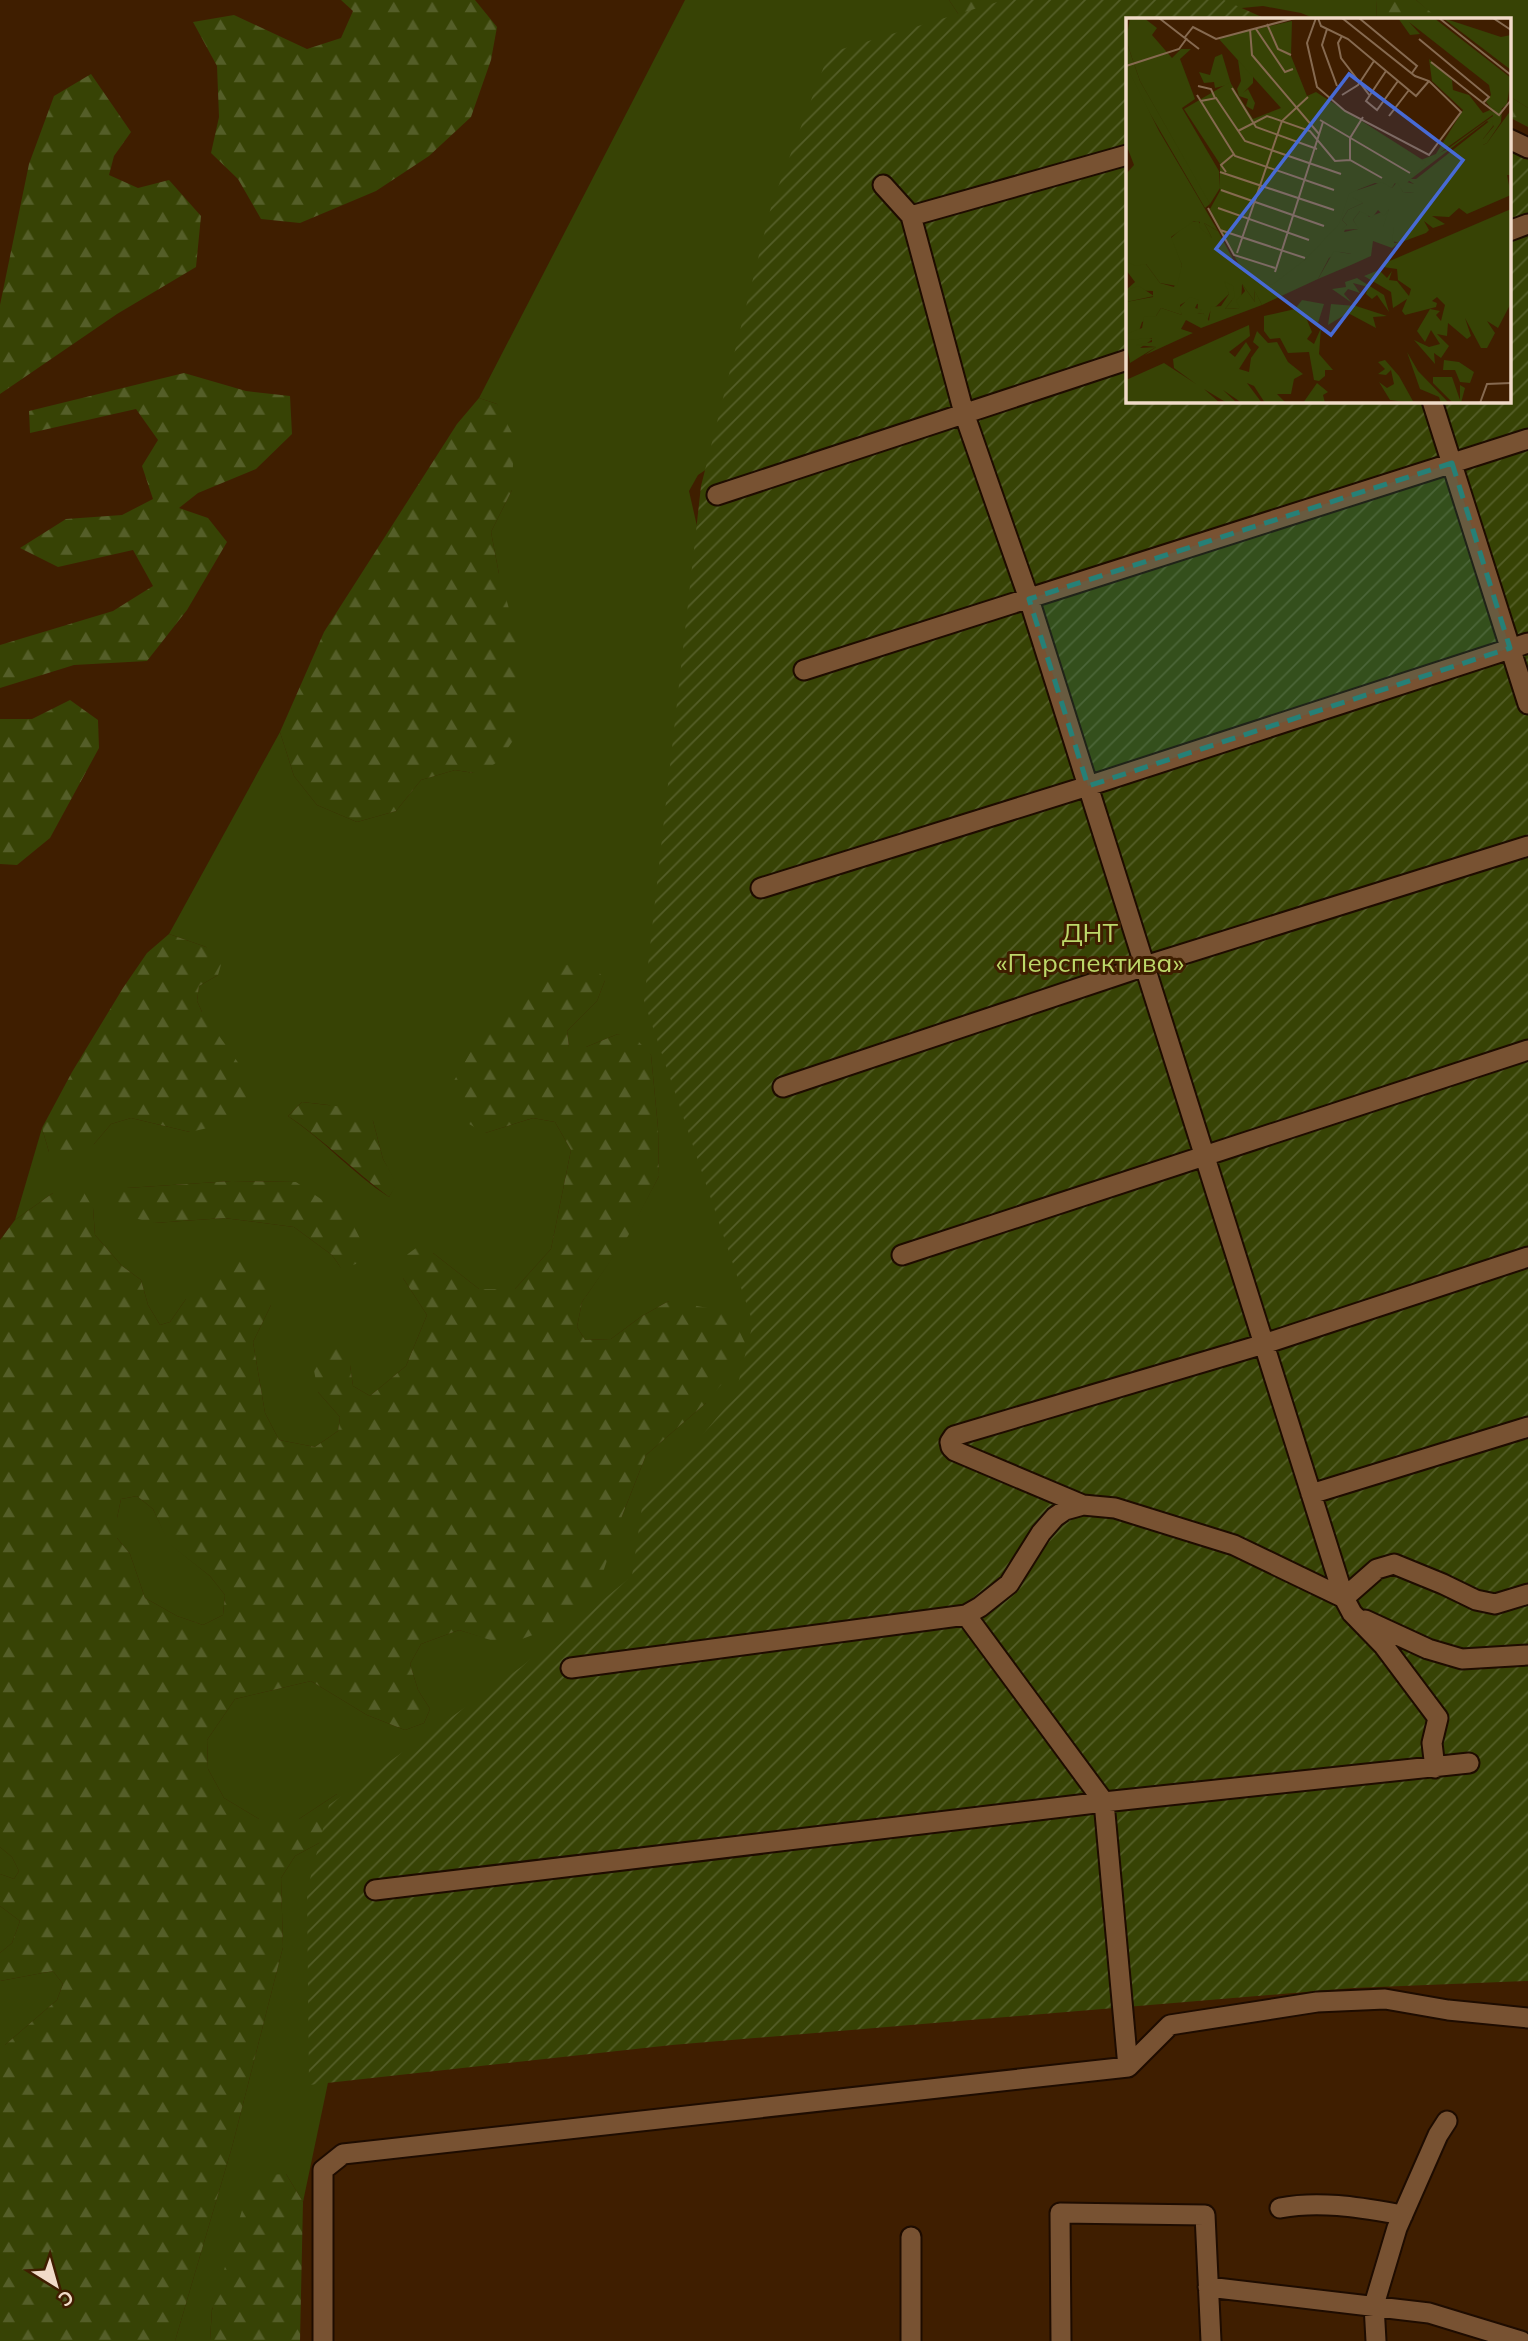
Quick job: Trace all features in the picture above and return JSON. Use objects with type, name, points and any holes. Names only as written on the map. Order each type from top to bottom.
[{"type":"street","points":[[1510,139],[1528,148]]},
{"type":"street","points":[[911,216],[1126,155]]},
{"type":"street","points":[[883,185],[911,216],[964,413],[1029,598],[1348,1606],[1384,1646],[1438,1718],[1432,1743],[1435,1768]]},
{"type":"street","points":[[1510,231],[1528,224]]},
{"type":"street","points":[[717,495],[1126,360]]},
{"type":"street","points":[[1432,402],[1519,646],[1528,704]]},
{"type":"street","points":[[804,670],[1528,439]]},
{"type":"street","points":[[761,888],[1088,786],[1519,646]]},
{"type":"street","points":[[783,1087],[1145,966],[1528,846]]},
{"type":"street","points":[[902,1255],[1528,1050]]},
{"type":"street","points":[[1528,1257],[1264,1344],[954,1436],[950,1442],[955,1451],[1083,1505],[1115,1508],[1234,1545],[1428,1649],[1462,1659],[1528,1654]]},
{"type":"street","points":[[1311,1494],[1528,1427]]},
{"type":"street","points":[[571,1668],[965,1615],[1009,1584],[1055,1517],[1065,1510],[1083,1505]]},
{"type":"street","points":[[1348,1606],[1377,1569],[1394,1564],[1486,1602],[1495,1604],[1528,1594]]},
{"type":"street","points":[[965,1615],[1104,1802],[1128,2067]]},
{"type":"street","points":[[376,1890],[1104,1802],[1469,1763]]},
{"type":"street","points":[[323,2341],[323,2169],[343,2154],[1128,2067],[1170,2025],[1317,2002],[1385,1999],[1448,2010],[1528,2018]]},
{"type":"street","points":[[1376,2341],[1374,2305],[1397,2228],[1438,2135],[1447,2121]]},
{"type":"street","points":[[1280,2208],[1298,2204],[1345,2206],[1403,2215]]},
{"type":"street","points":[[1061,2341],[1060,2213],[1205,2215],[1211,2341]]},
{"type":"street","points":[[911,2237],[911,2341]]},
{"type":"street","points":[[1208,2287],[1429,2313],[1521,2341]]},
{"type":"highlighted area","points":[[1452,463],[1510,648],[1088,786],[1029,599]]},
{"type":"green space","points":[[341,0],[475,0],[497,27],[491,60],[471,117],[429,156],[376,191],[300,223],[261,219],[238,179],[211,153],[219,117],[217,66],[193,22],[234,15],[307,49],[341,38],[353,11]]},
{"type":"green space","points":[[685,0],[949,0],[963,21],[1031,0],[1376,0],[1377,18],[1314,18],[1263,6],[1126,18],[729,454],[698,475],[689,491],[715,605],[818,1327],[329,2078],[303,2202],[286,2174],[212,2309],[210,2341],[175,2341],[232,2147],[283,1947],[281,1878],[295,1856],[332,1836],[337,1794],[299,1819],[259,1819],[224,1798],[208,1769],[207,1740],[235,1699],[311,1681],[367,1715],[405,1730],[424,1723],[430,1709],[418,1690],[410,1664],[421,1644],[459,1630],[506,1644],[546,1629],[622,1516],[646,1455],[706,1403],[669,1301],[642,1316],[611,1339],[585,1340],[577,1327],[582,1302],[627,1236],[659,1176],[658,1128],[651,1055],[618,1034],[586,1047],[569,1047],[567,1031],[597,1001],[605,980],[485,1133],[533,1118],[555,1122],[571,1150],[551,1249],[515,1289],[479,1289],[433,1253],[403,1278],[427,1315],[406,1366],[370,1396],[353,1386],[350,1365],[318,1392],[340,1417],[338,1431],[315,1447],[279,1440],[265,1413],[253,1342],[271,1305],[186,1299],[170,1322],[160,1325],[148,1305],[141,1280],[122,1266],[95,1235],[93,1208],[53,1193],[15,1220],[42,1128],[49,1152],[94,1144],[111,1124],[131,1118],[190,1132],[202,1012],[197,1001],[199,986],[218,975],[206,947],[169,934],[280,732],[294,776],[317,805],[357,822],[396,811],[421,780],[455,770],[474,773],[499,574],[491,532],[512,490],[497,404],[479,398]],"holes":[[[302,1102],[328,1105],[373,1121],[383,1159],[396,1184],[389,1197],[288,1116]],[[232,1181],[296,1182],[341,1268],[332,1255],[294,1227],[224,1218],[154,1223],[127,1188]]]},
{"type":"green space","points":[[949,0],[1031,0],[963,21]]},
{"type":"green space","name":"ДНТ «Перспектива»","points":[[1004,0],[1224,0],[1264,18],[1126,18],[1126,402],[1510,402],[1510,131],[1528,140],[1528,1981],[1353,1988],[672,2045],[309,2085],[307,1891],[329,1805],[521,1667],[632,1576],[642,1507],[735,1396],[753,1323],[644,1001],[701,486],[772,203],[829,53]]},
{"type":"green space","points":[[1376,0],[1416,0],[1434,15],[1432,18],[1377,18]]},
{"type":"green space","points":[[1416,0],[1528,0],[1528,108],[1510,97],[1510,18],[1432,18],[1433,15]]},
{"type":"green space","points":[[91,74],[131,132],[114,156],[109,175],[138,188],[169,180],[201,216],[196,267],[117,314],[0,394],[0,305],[29,164],[54,96]]},
{"type":"green space","points":[[1510,97],[1528,108],[1528,127],[1510,118]]},
{"type":"green space","points":[[184,373],[246,391],[290,396],[292,434],[256,469],[198,493],[179,508],[208,518],[227,542],[187,610],[147,661],[74,665],[0,688],[0,645],[113,611],[153,586],[133,550],[58,567],[20,548],[66,519],[122,515],[153,499],[142,466],[158,440],[136,409],[30,433],[29,411]]},
{"type":"green space","points":[[479,398],[497,404],[514,437],[512,490],[491,532],[499,574],[520,647],[514,739],[499,761],[488,768],[474,773],[455,770],[421,780],[396,811],[357,822],[317,805],[294,776],[280,732],[324,632],[457,424]]},
{"type":"green space","points":[[70,700],[98,720],[99,748],[50,838],[17,865],[0,864],[0,719],[32,719]]},
{"type":"green space","points":[[169,934],[206,947],[222,961],[218,975],[199,986],[197,1001],[247,1075],[254,1099],[238,1121],[190,1132],[131,1118],[111,1124],[94,1144],[73,1160],[49,1152],[42,1128],[72,1072],[147,953]]},
{"type":"green space","points":[[591,962],[605,980],[597,1001],[567,1031],[569,1047],[586,1047],[618,1034],[639,1042],[651,1055],[658,1128],[659,1176],[628,1236],[582,1302],[577,1327],[585,1340],[611,1339],[642,1316],[669,1301],[708,1308],[733,1318],[745,1343],[740,1362],[706,1403],[646,1455],[600,1581],[546,1630],[506,1645],[459,1630],[421,1644],[410,1664],[418,1690],[430,1709],[424,1723],[405,1730],[367,1715],[311,1681],[235,1699],[207,1740],[208,1769],[224,1798],[259,1819],[299,1819],[337,1794],[357,1788],[332,1836],[295,1856],[281,1878],[283,1947],[232,2147],[175,2341],[0,2341],[0,2045],[5,2045],[57,2000],[63,1984],[53,1971],[0,1981],[0,1953],[12,1943],[20,1921],[0,1906],[0,1874],[14,1879],[19,1871],[12,1857],[0,1847],[0,1240],[15,1220],[53,1193],[83,1191],[93,1208],[95,1235],[122,1266],[141,1280],[148,1305],[160,1325],[170,1322],[186,1299],[224,1261],[248,1255],[266,1273],[271,1305],[253,1342],[265,1413],[279,1440],[315,1447],[338,1431],[340,1417],[318,1392],[311,1354],[322,1345],[338,1348],[350,1365],[353,1386],[370,1396],[406,1366],[427,1315],[403,1278],[401,1259],[416,1248],[433,1253],[479,1289],[515,1289],[551,1249],[571,1150],[555,1122],[533,1118],[485,1133],[462,1120],[451,1086],[488,1021],[555,966]],"holes":[[[137,1496],[153,1509],[169,1544],[210,1576],[225,1595],[223,1615],[203,1625],[177,1616],[145,1598],[130,1554],[117,1538],[117,1518],[121,1499]]]},
{"type":"green space","points":[[302,1102],[361,1109],[373,1121],[383,1159],[397,1184],[389,1197],[288,1116]]},
{"type":"green space","points":[[232,1181],[296,1182],[350,1219],[366,1250],[356,1264],[341,1268],[332,1255],[294,1227],[224,1218],[154,1223],[130,1217],[115,1198],[127,1188]]},
{"type":"green space","points":[[137,1496],[153,1509],[170,1544],[210,1576],[225,1595],[223,1615],[203,1625],[177,1616],[145,1598],[130,1554],[117,1538],[121,1499]]},
{"type":"green space","points":[[0,1847],[12,1857],[19,1871],[14,1879],[0,1874]]},
{"type":"green space","points":[[0,1906],[20,1921],[12,1943],[0,1953]]},
{"type":"green space","points":[[53,1971],[63,1984],[57,2000],[5,2045],[0,2045],[0,1981]]},
{"type":"green space","points":[[286,2174],[303,2202],[300,2341],[210,2341],[212,2310],[246,2197],[265,2175]]}]
